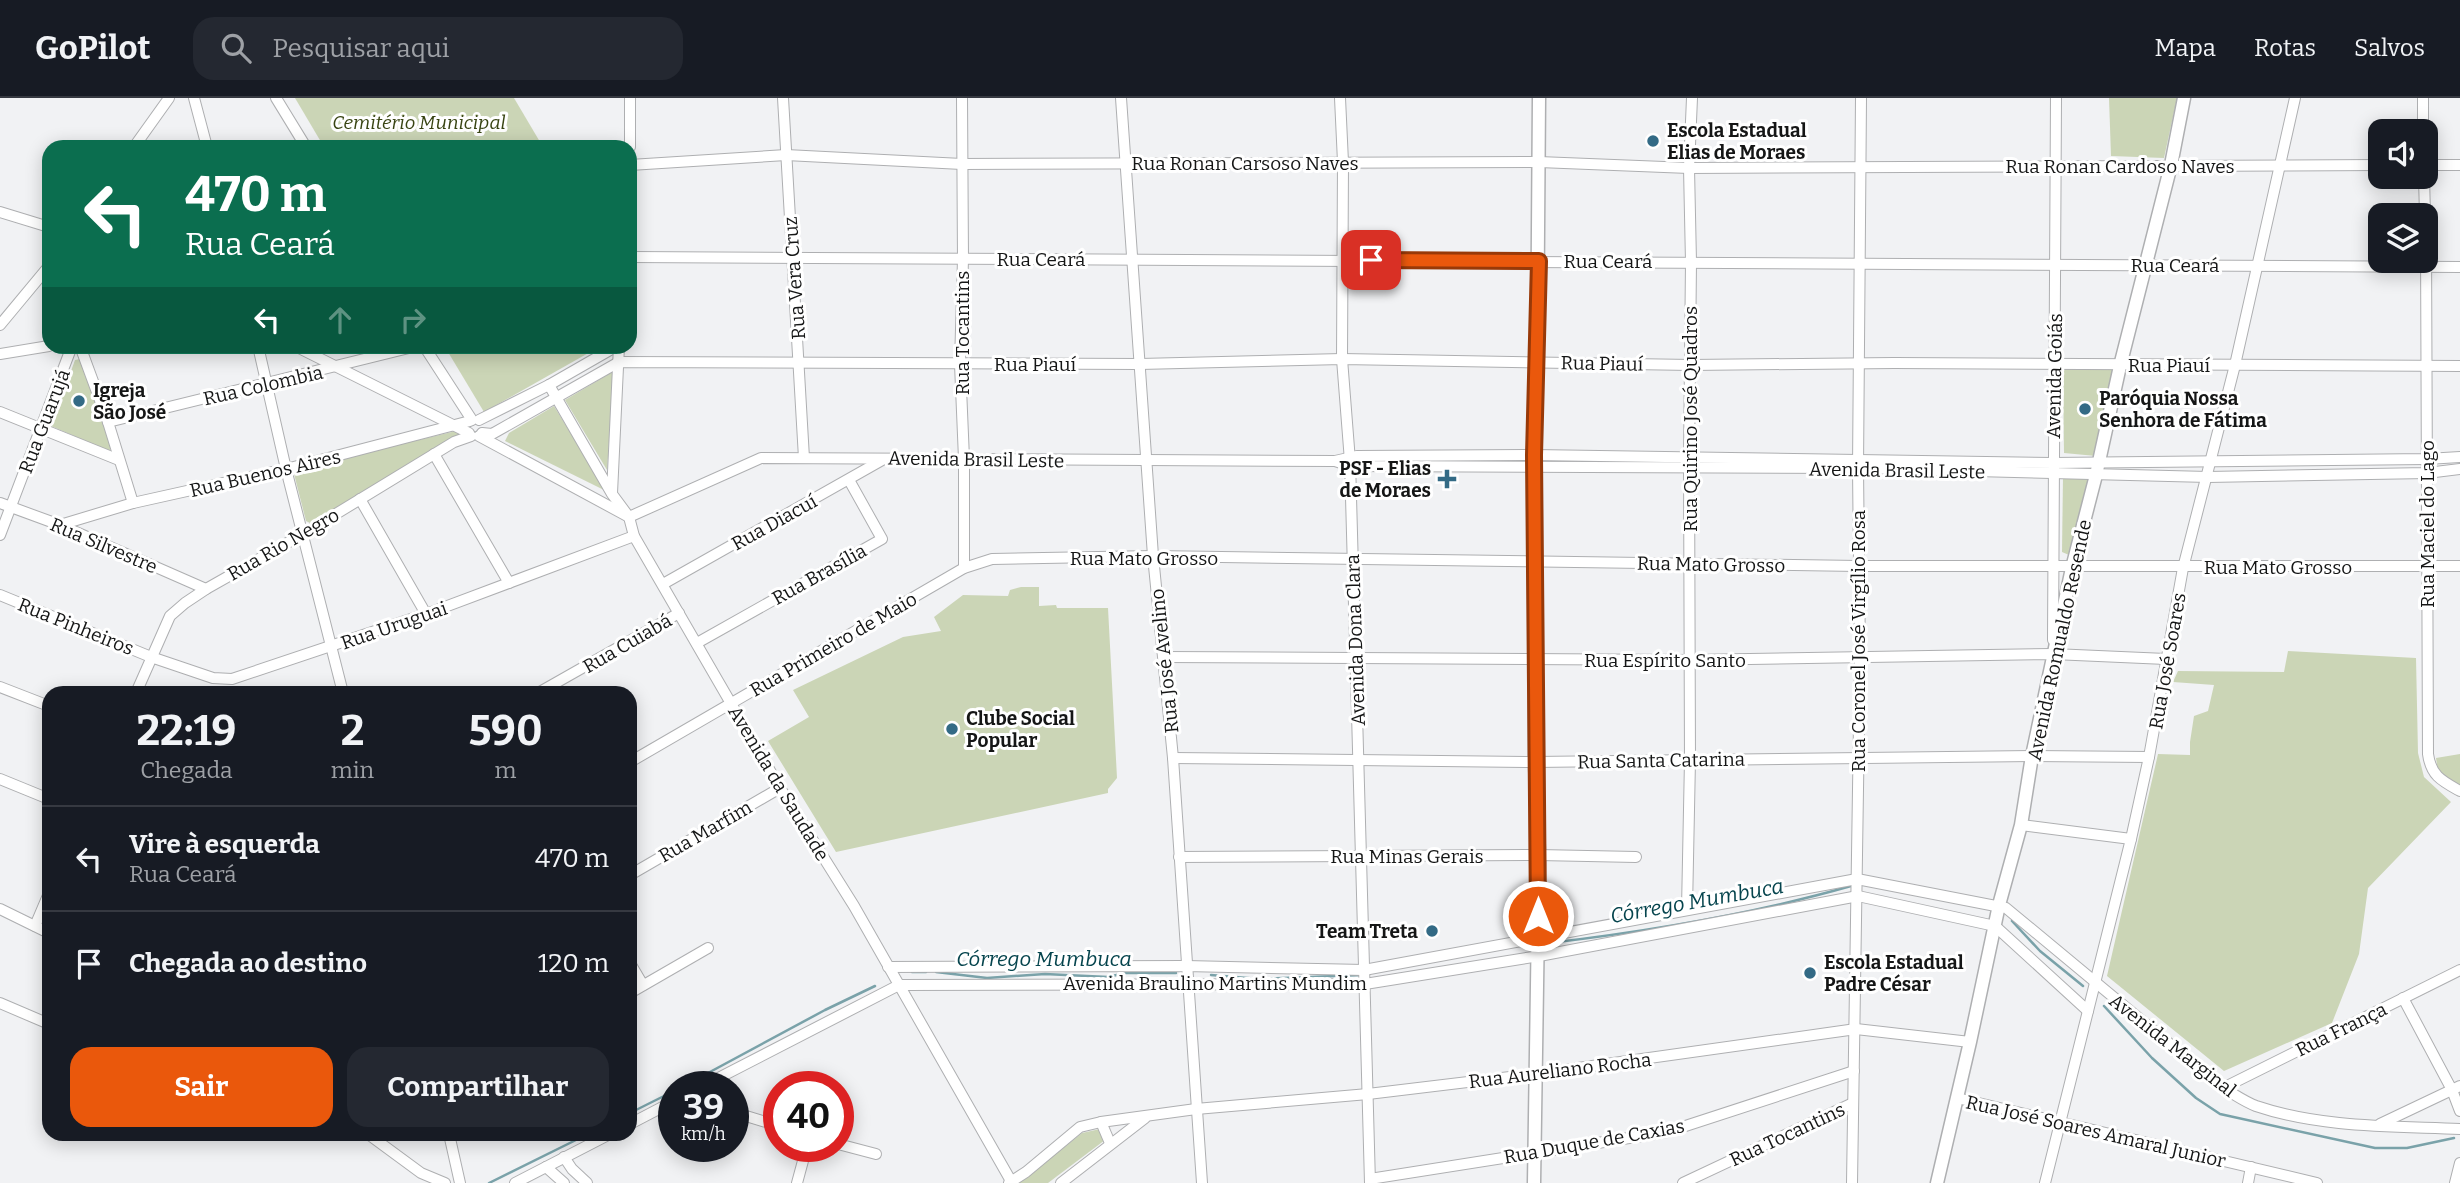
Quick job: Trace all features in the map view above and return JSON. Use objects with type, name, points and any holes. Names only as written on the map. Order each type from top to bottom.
[{"type":"street","points":[[139,140],[169,98]]},
{"type":"street","points":[[194,98],[205,140]]},
{"type":"street","points":[[276,98],[302,140]]},
{"type":"street","points":[[630,98],[630,140]]},
{"type":"street","name":"Rua Vera Cruz","points":[[783,98],[804,458]]},
{"type":"street","name":"Rua Tocantins","points":[[962,98],[963,259],[960,364],[964,459],[964,568]]},
{"type":"street","name":"Rua José Avelino","points":[[1121,98],[1153,556],[1173,758],[1202,1183]]},
{"type":"street","name":"Avenida Dona Clara","points":[[1340,98],[1343,162],[1342,359],[1350,461],[1370,1181]]},
{"type":"street","points":[[1534,1183],[1539,956],[1534,460],[1539,261],[1539,98]]},
{"type":"street","name":"Rua Quirino José Quadros","points":[[1687,909],[1690,760],[1689,168],[1692,98]]},
{"type":"street","name":"Rua Coronel José Virgílio Rosa","points":[[1852,1183],[1860,658],[1858,465],[1861,98]]},
{"type":"street","name":"Avenida Goiás","points":[[2053,654],[2056,98]]},
{"type":"street","name":"Avenida Romualdo Resende","points":[[1937,1183],[1999,905],[2021,825],[2032,756],[2072,568],[2171,165],[2184,98]]},
{"type":"street","name":"Rua José Soares","points":[[2046,1183],[2131,839],[2149,757],[2183,568],[2235,365],[2295,98]]},
{"type":"street","points":[[2423,98],[2423,119]]},
{"type":"street","name":"Rua Ronan Carsoso Naves","points":[[637,165],[786,155],[962,164],[1539,162],[1689,168],[1860,167]]},
{"type":"street","name":"Rua Ronan Cardoso Naves","points":[[1860,167],[2368,165]]},
{"type":"street","points":[[2438,165],[2460,165]]},
{"type":"street","points":[[0,212],[42,225]]},
{"type":"street","name":"Rua Ceará","points":[[637,257],[2368,266]]},
{"type":"street","name":"Rua Ceará","points":[[2438,266],[2460,267]]},
{"type":"street","name":"Rua Maciel do Lago","points":[[2426,273],[2428,754],[2430,768],[2460,792]]},
{"type":"street","points":[[1,322],[42,274]]},
{"type":"street","points":[[0,354],[42,347]]},
{"type":"street","name":"Rua Guarujá","points":[[0,535],[69,354]]},
{"type":"street","points":[[83,354],[133,503]]},
{"type":"street","points":[[260,354],[341,686]]},
{"type":"street","points":[[311,354],[450,425],[475,434],[629,517]]},
{"type":"street","name":"Rua Colombia","points":[[108,422],[387,354]]},
{"type":"street","points":[[430,354],[474,420],[484,426],[475,434]]},
{"type":"street","points":[[475,434],[467,426],[474,420],[549,385],[604,354]]},
{"type":"street","points":[[612,494],[618,354]]},
{"type":"street","name":"Rua Piauí","points":[[619,362],[1140,364],[1342,359],[1691,365],[1894,363],[2055,366],[2460,366]]},
{"type":"street","name":"Rua Rio Negro","points":[[139,686],[170,616],[206,589],[435,454],[475,434],[492,434],[619,362]]},
{"type":"street","name":"Avenida da Saudade","points":[[549,385],[612,494],[629,517],[634,536],[780,788],[899,984],[1010,1182]]},
{"type":"street","points":[[0,412],[119,460]]},
{"type":"street","name":"Rua Buenos Aires","points":[[60,525],[133,503],[286,469],[474,420]]},
{"type":"street","points":[[435,454],[509,583]]},
{"type":"street","name":"Avenida Brasil Leste","points":[[629,517],[761,458],[1534,460],[1954,467],[2053,475],[2173,462],[2460,457]]},
{"type":"street","name":"Rua Diacuí","points":[[663,584],[885,458]]},
{"type":"street","points":[[2293,461],[2293,475]]},
{"type":"street","points":[[2173,462],[2173,476]]},
{"type":"street","name":"Avenida Brasil Leste","points":[[1954,467],[2053,463],[2207,477],[2427,473],[2460,469]]},
{"type":"street","name":"Rua Brasília","points":[[697,643],[882,539],[849,480]]},
{"type":"street","points":[[360,499],[426,614]]},
{"type":"street","name":"Rua Silvestre","points":[[0,503],[60,525],[206,589]]},
{"type":"street","name":"Rua Uruguai","points":[[152,657],[212,678],[232,679],[426,614],[634,536]]},
{"type":"street","name":"Rua Mato Grosso","points":[[964,568],[992,559],[1153,556],[2053,568],[2460,566]]},
{"type":"street","name":"Rua Primeiro de Maio","points":[[637,758],[964,568]]},
{"type":"street","name":"Rua Pinheiros","points":[[0,595],[152,657]]},
{"type":"street","name":"Rua Cuiabá","points":[[550,686],[679,613]]},
{"type":"street","name":"Rua Espírito Santo","points":[[1164,657],[1536,661],[2053,654],[2166,659]]},
{"type":"street","points":[[0,687],[42,703]]},
{"type":"street","name":"Rua Santa Catarina","points":[[1173,758],[1535,762],[2149,757]]},
{"type":"street","points":[[0,779],[42,796]]},
{"type":"street","name":"Rua Marfim","points":[[637,871],[780,788]]},
{"type":"street","points":[[2021,825],[2131,839]]},
{"type":"street","name":"Rua Minas Gerais","points":[[1179,857],[1636,857]]},
{"type":"street","name":"Avenida Braulino Martins Mundim","points":[[890,969],[1186,967],[1364,970],[1857,879],[2006,908],[2095,983]]},
{"type":"street","name":"Avenida Braulino Martins Mundim","points":[[732,1071],[899,984],[1365,984],[1539,956],[1858,896],[1995,926]]},
{"type":"street","points":[[0,909],[42,930]]},
{"type":"street","points":[[35,926],[42,910]]},
{"type":"street","points":[[1995,926],[2088,1011]]},
{"type":"street","points":[[637,989],[708,948]]},
{"type":"street","name":"Rua França","points":[[2223,1088],[2460,970]]},
{"type":"street","points":[[637,975],[643,985]]},
{"type":"street","name":"Avenida Marginal","points":[[2095,983],[2223,1088],[2255,1105],[2315,1119],[2460,1129]]},
{"type":"street","points":[[2403,998],[2456,1088],[2460,1111]]},
{"type":"street","points":[[0,1003],[42,1021]]},
{"type":"street","name":"Rua Aureliano Rocha","points":[[1010,1182],[1080,1127],[1101,1122],[1196,1109],[1368,1094],[1535,1074],[1856,1029],[1970,1042]]},
{"type":"street","name":"Rua Duque de Caxias","points":[[1370,1181],[1667,1132],[1854,1071]]},
{"type":"street","points":[[2377,1125],[2456,1088]]},
{"type":"street","name":"Rua José Soares Amaral Junior","points":[[1957,1098],[2317,1183]]},
{"type":"street","name":"Rua Tocantins","points":[[1683,1183],[1853,1103]]},
{"type":"street","points":[[637,1120],[658,1109]]},
{"type":"street","points":[[1061,1183],[1110,1143],[1149,1116]]},
{"type":"street","points":[[1101,1122],[1110,1143]]},
{"type":"street","points":[[378,1141],[421,1173],[441,1182]]},
{"type":"street","points":[[451,1141],[460,1183]]},
{"type":"street","points":[[515,1183],[596,1141]]},
{"type":"street","points":[[854,1148],[876,1154]]},
{"type":"street","points":[[564,1157],[587,1183]]},
{"type":"street","points":[[797,1183],[803,1162]]},
{"type":"street","points":[[2455,1183],[2460,1163]]},
{"type":"street","points":[[546,1167],[564,1183]]},
{"type":"street","points":[[2248,1183],[2251,1167]]},
{"type":"green space","name":"Cemitério Municipal","points":[[295,98],[514,98],[539,140],[320,140]]},
{"type":"green space","points":[[2109,98],[2177,98],[2164,158],[2111,156]]},
{"type":"green space","points":[[449,354],[587,354],[484,412]]},
{"type":"green space","points":[[80,359],[112,447],[109,451],[51,426],[75,360]]},
{"type":"green space","points":[[2063,369],[2115,369],[2096,456],[2064,453]]},
{"type":"green space","points":[[614,371],[607,470],[565,400]]},
{"type":"green space","points":[[554,406],[606,491],[505,441],[509,433]]},
{"type":"green space","points":[[456,431],[459,435],[310,523],[306,521],[293,470]]},
{"type":"green space","points":[[2063,477],[2091,477],[2069,555],[2062,552]]},
{"type":"green space","name":"Clube Social Popular","points":[[1039,587],[1039,606],[1108,608],[1117,778],[1108,793],[836,852],[768,741],[809,717],[793,690],[903,637],[941,631],[934,617],[963,595],[1008,596],[1010,590]]},
{"type":"green space","points":[[2288,651],[2416,658],[2418,753],[2424,777],[2451,802],[2368,888],[2359,954],[2332,1023],[2224,1071],[2107,976],[2158,754],[2190,755],[2194,716],[2208,711],[2214,685],[2173,682],[2178,671],[2284,672]]},
{"type":"green space","points":[[2460,754],[2460,786],[2438,771],[2436,758]]},
{"type":"green space","points":[[1100,1129],[1105,1140],[1048,1183],[1019,1183],[1082,1133]]},
{"type":"waterway","name":"Córrego Mumbuca","points":[[1549,943],[1701,920],[1777,905],[1851,886]]},
{"type":"waterway","name":"Córrego Mumbuca","points":[[2012,921],[2040,951],[2083,986]]},
{"type":"waterway","name":"Córrego Mumbuca","points":[[912,972],[926,972]]},
{"type":"waterway","name":"Córrego Mumbuca","points":[[936,972],[987,978],[1045,974],[1108,977],[1125,973],[1176,973]]},
{"type":"waterway","name":"Córrego Mumbuca","points":[[1211,975],[1259,979],[1362,975]]},
{"type":"waterway","name":"Córrego Mumbuca","points":[[712,1071],[875,986]]},
{"type":"waterway","name":"Córrego Mumbuca","points":[[2104,1006],[2152,1058],[2196,1098],[2220,1114],[2375,1148],[2407,1148],[2454,1138]]},
{"type":"waterway","name":"Córrego Mumbuca","points":[[637,1110],[658,1099]]},
{"type":"waterway","name":"Córrego Mumbuca","points":[[489,1183],[574,1141]]},
{"type":"place","name":"Escola Estadual Elias de Moraes","points":[[1653,141]]},
{"type":"place","name":"Igreja São José","points":[[79,401]]},
{"type":"place","name":"Paróquia Nossa Senhora de Fátima","points":[[2085,409]]},
{"type":"place","name":"PSF - Elias de Moraes","points":[[1447,479]]},
{"type":"place","name":"Clube Social Popular","points":[[952,729]]},
{"type":"place","name":"Team Treta","points":[[1432,931]]},
{"type":"place","name":"Escola Estadual Padre César","points":[[1810,973]]},
{"type":"route","points":[[1371,260],[1539,261],[1534,455],[1538,916]]}]
